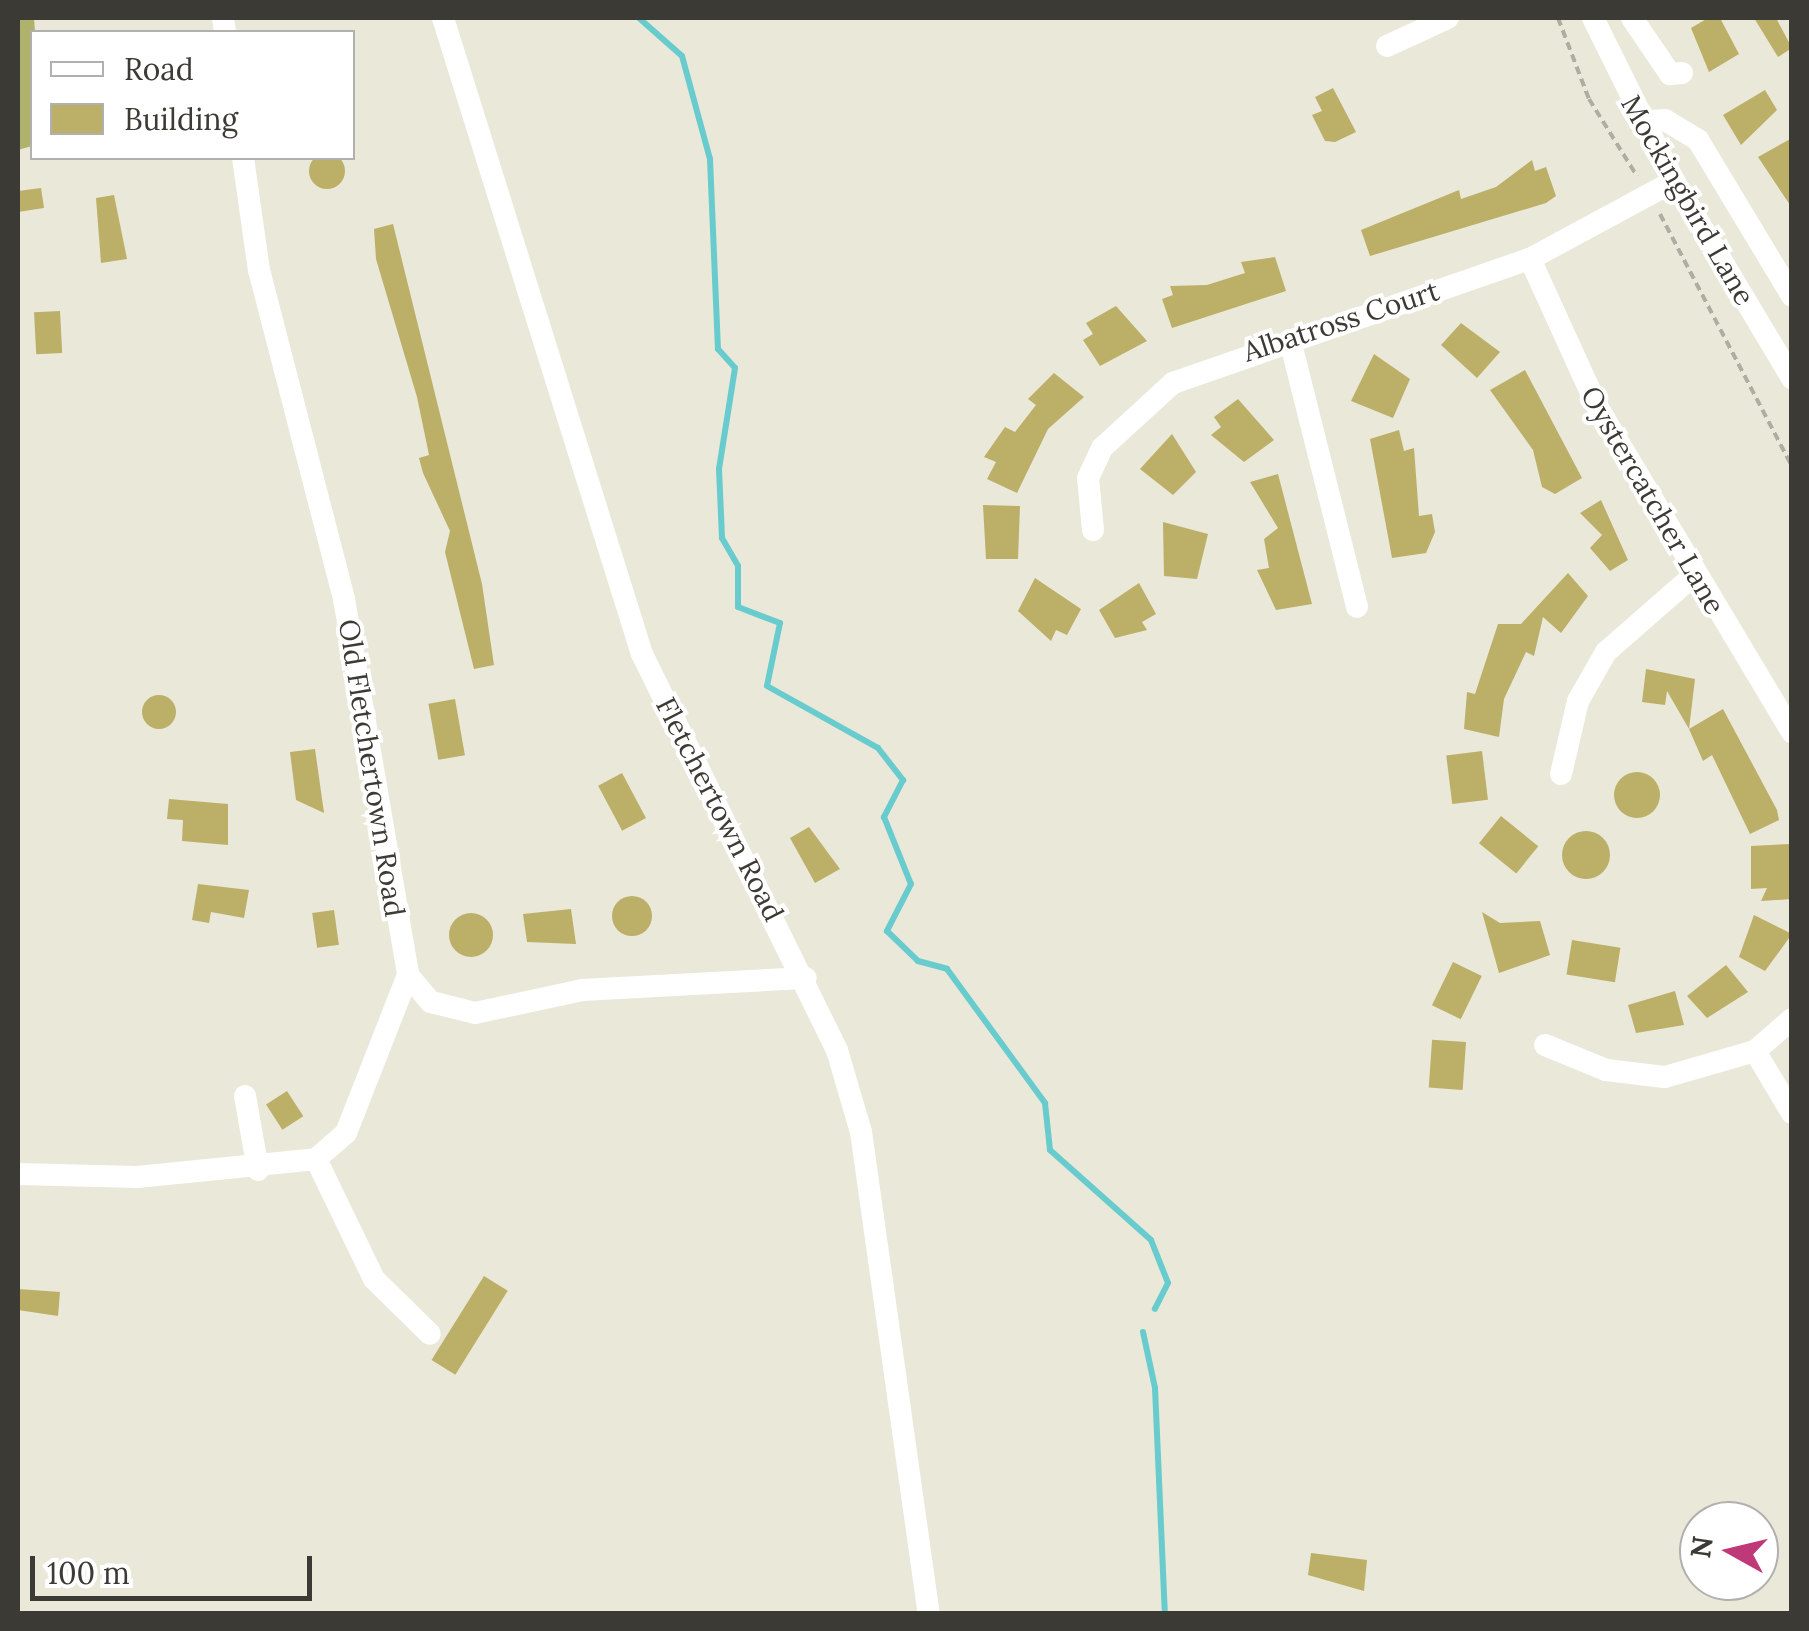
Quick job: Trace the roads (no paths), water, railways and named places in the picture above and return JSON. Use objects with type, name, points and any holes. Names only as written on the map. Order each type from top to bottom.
[{"type":"street","name":"Fletchertown Road","points":[[443,18],[642,654],[806,978],[861,1132],[929,1614]]},
{"type":"street","points":[[1387,46],[1448,18]]},
{"type":"street","name":"Mockingbird Lane","points":[[1593,18],[1674,182],[1792,378]]},
{"type":"street","points":[[1632,18],[1670,74],[1682,73]]},
{"type":"street","points":[[1642,121],[1665,120],[1698,140],[1792,296]]},
{"type":"street","name":"Old Fletchertown Road","points":[[243,160],[259,270],[344,599],[408,975]]},
{"type":"street","name":"Albatross Court","points":[[1093,530],[1088,478],[1123,420],[1173,382],[1530,259],[1674,182]]},
{"type":"street","name":"Oystercatcher Lane","points":[[1530,259],[1562,341],[1694,576],[1792,732]]},
{"type":"street","points":[[1290,340],[1358,607]]},
{"type":"street","points":[[1560,774],[1578,701],[1606,652],[1694,576]]},
{"type":"street","points":[[18,1174],[258,1170],[316,1159],[346,1133],[408,975],[431,1002],[475,1013],[582,990],[806,978]]},
{"type":"street","points":[[1546,1044],[1640,1076],[1694,1073],[1755,1052],[1792,1020]]},
{"type":"street","points":[[1755,1052],[1792,1113]]},
{"type":"street","points":[[245,1096],[258,1170]]},
{"type":"street","points":[[316,1159],[374,1280],[430,1334]]},
{"type":"waterway","points":[[639,18],[682,56],[710,159],[718,349],[735,368],[719,469],[722,538],[738,566],[738,607],[780,623],[767,686],[878,748],[903,780],[884,817],[911,884],[887,931],[918,961],[947,969],[1045,1103],[1050,1150],[1151,1240],[1168,1283],[1155,1309]]},
{"type":"waterway","points":[[1143,1332],[1155,1388],[1165,1614]]}]
